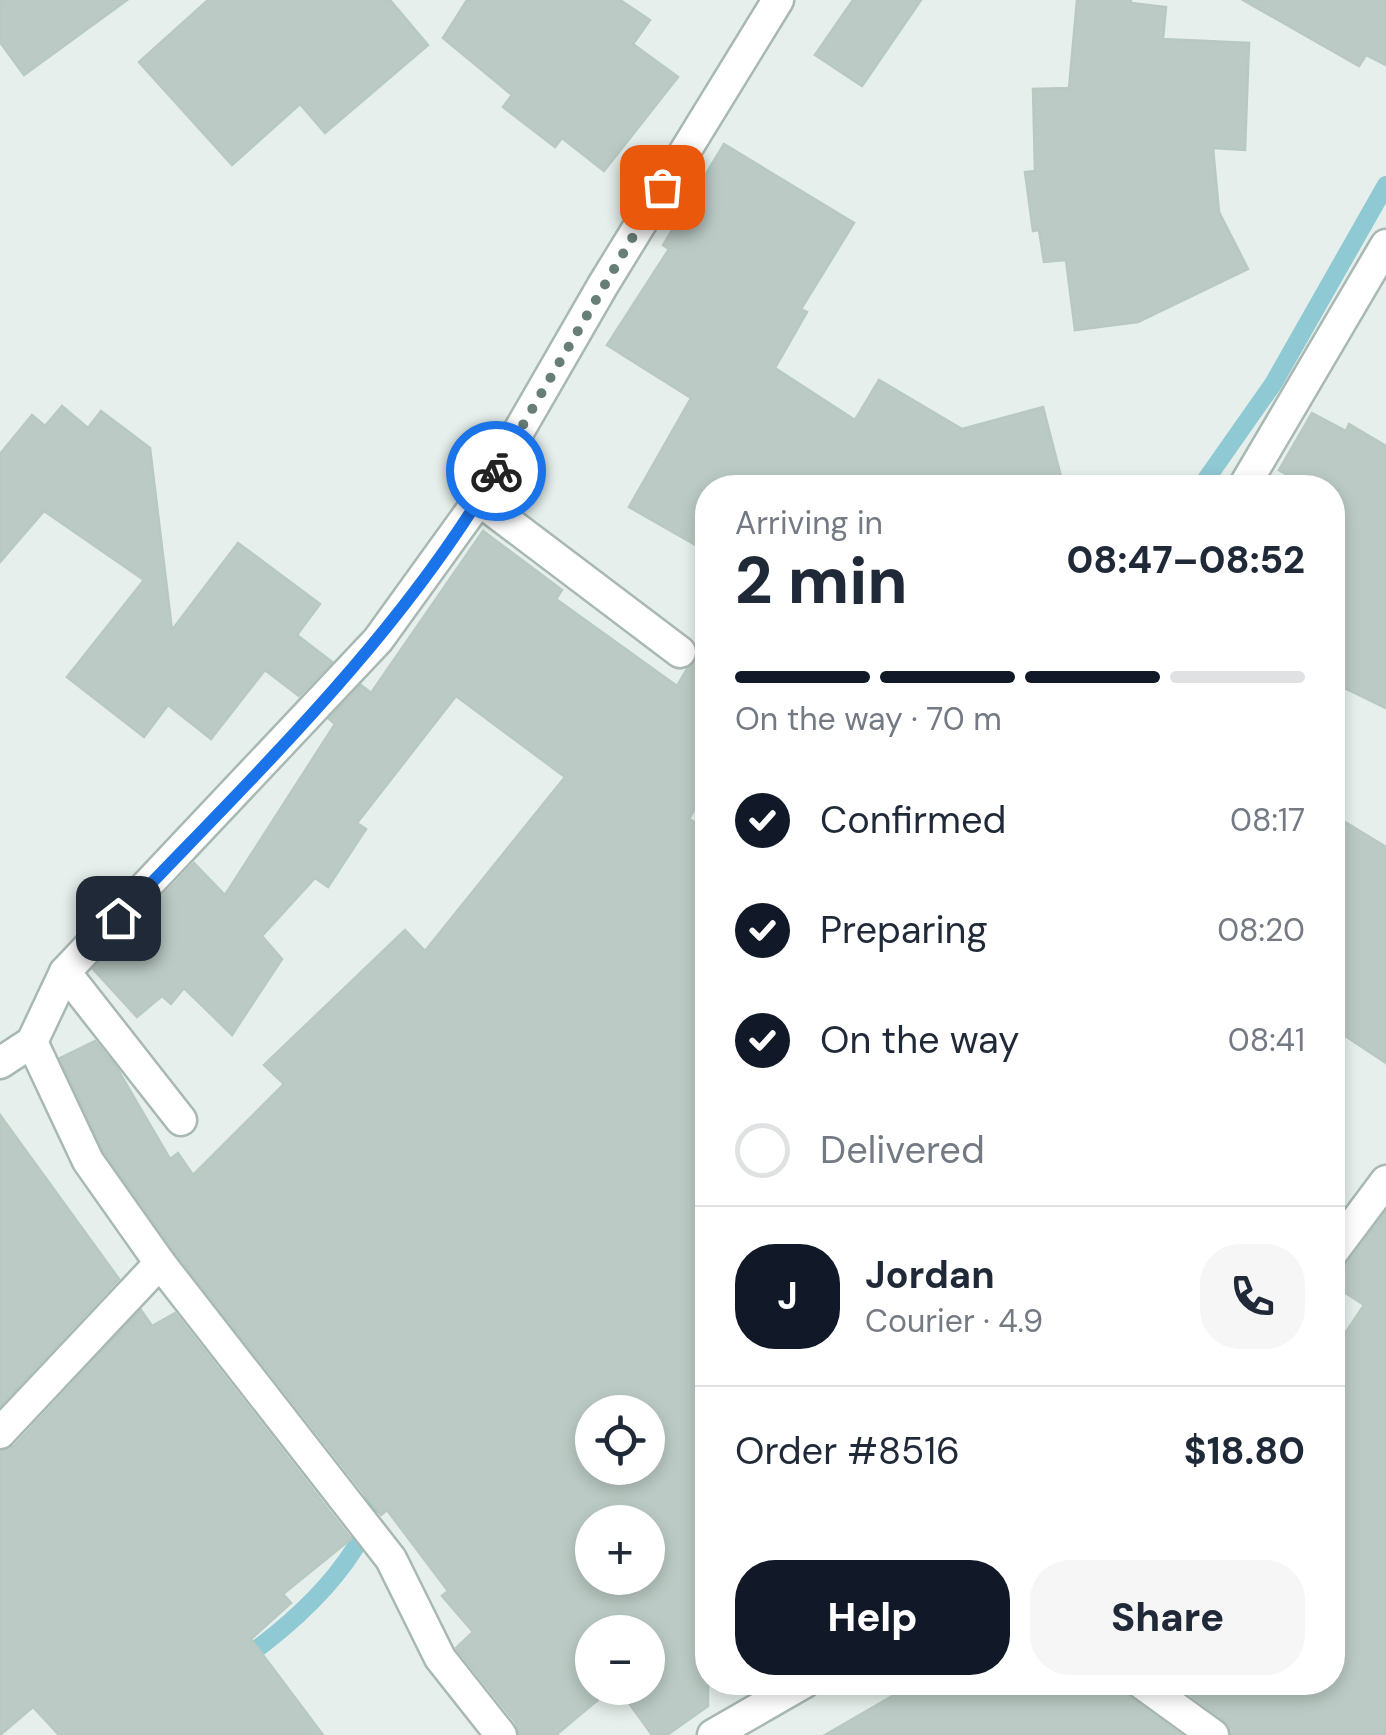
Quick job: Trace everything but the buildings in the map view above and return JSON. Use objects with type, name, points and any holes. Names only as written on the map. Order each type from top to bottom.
[{"type":"street","points":[[0,1064],[32,1042],[65,972],[378,640],[479,500],[613,269],[778,0]]},
{"type":"street","points":[[1250,475],[1386,246]]},
{"type":"street","points":[[479,500],[680,652]]},
{"type":"street","points":[[65,972],[181,1120]]},
{"type":"street","points":[[32,1042],[88,1161],[160,1263],[391,1559],[440,1658],[500,1735]]},
{"type":"street","points":[[1345,1236],[1386,1181]]},
{"type":"street","points":[[0,1433],[160,1263]]},
{"type":"street","points":[[713,1735],[782,1695]]},
{"type":"street","points":[[1158,1695],[1213,1735]]},
{"type":"waterway","points":[[1209,475],[1273,384],[1386,185]]},
{"type":"waterway","points":[[239,1662],[287,1624],[331,1581],[359,1541],[373,1500],[383,1485]]},
{"type":"way so far","points":[[496,471],[662,187]]},
{"type":"route","points":[[118,918],[378,640],[496,471]]}]
